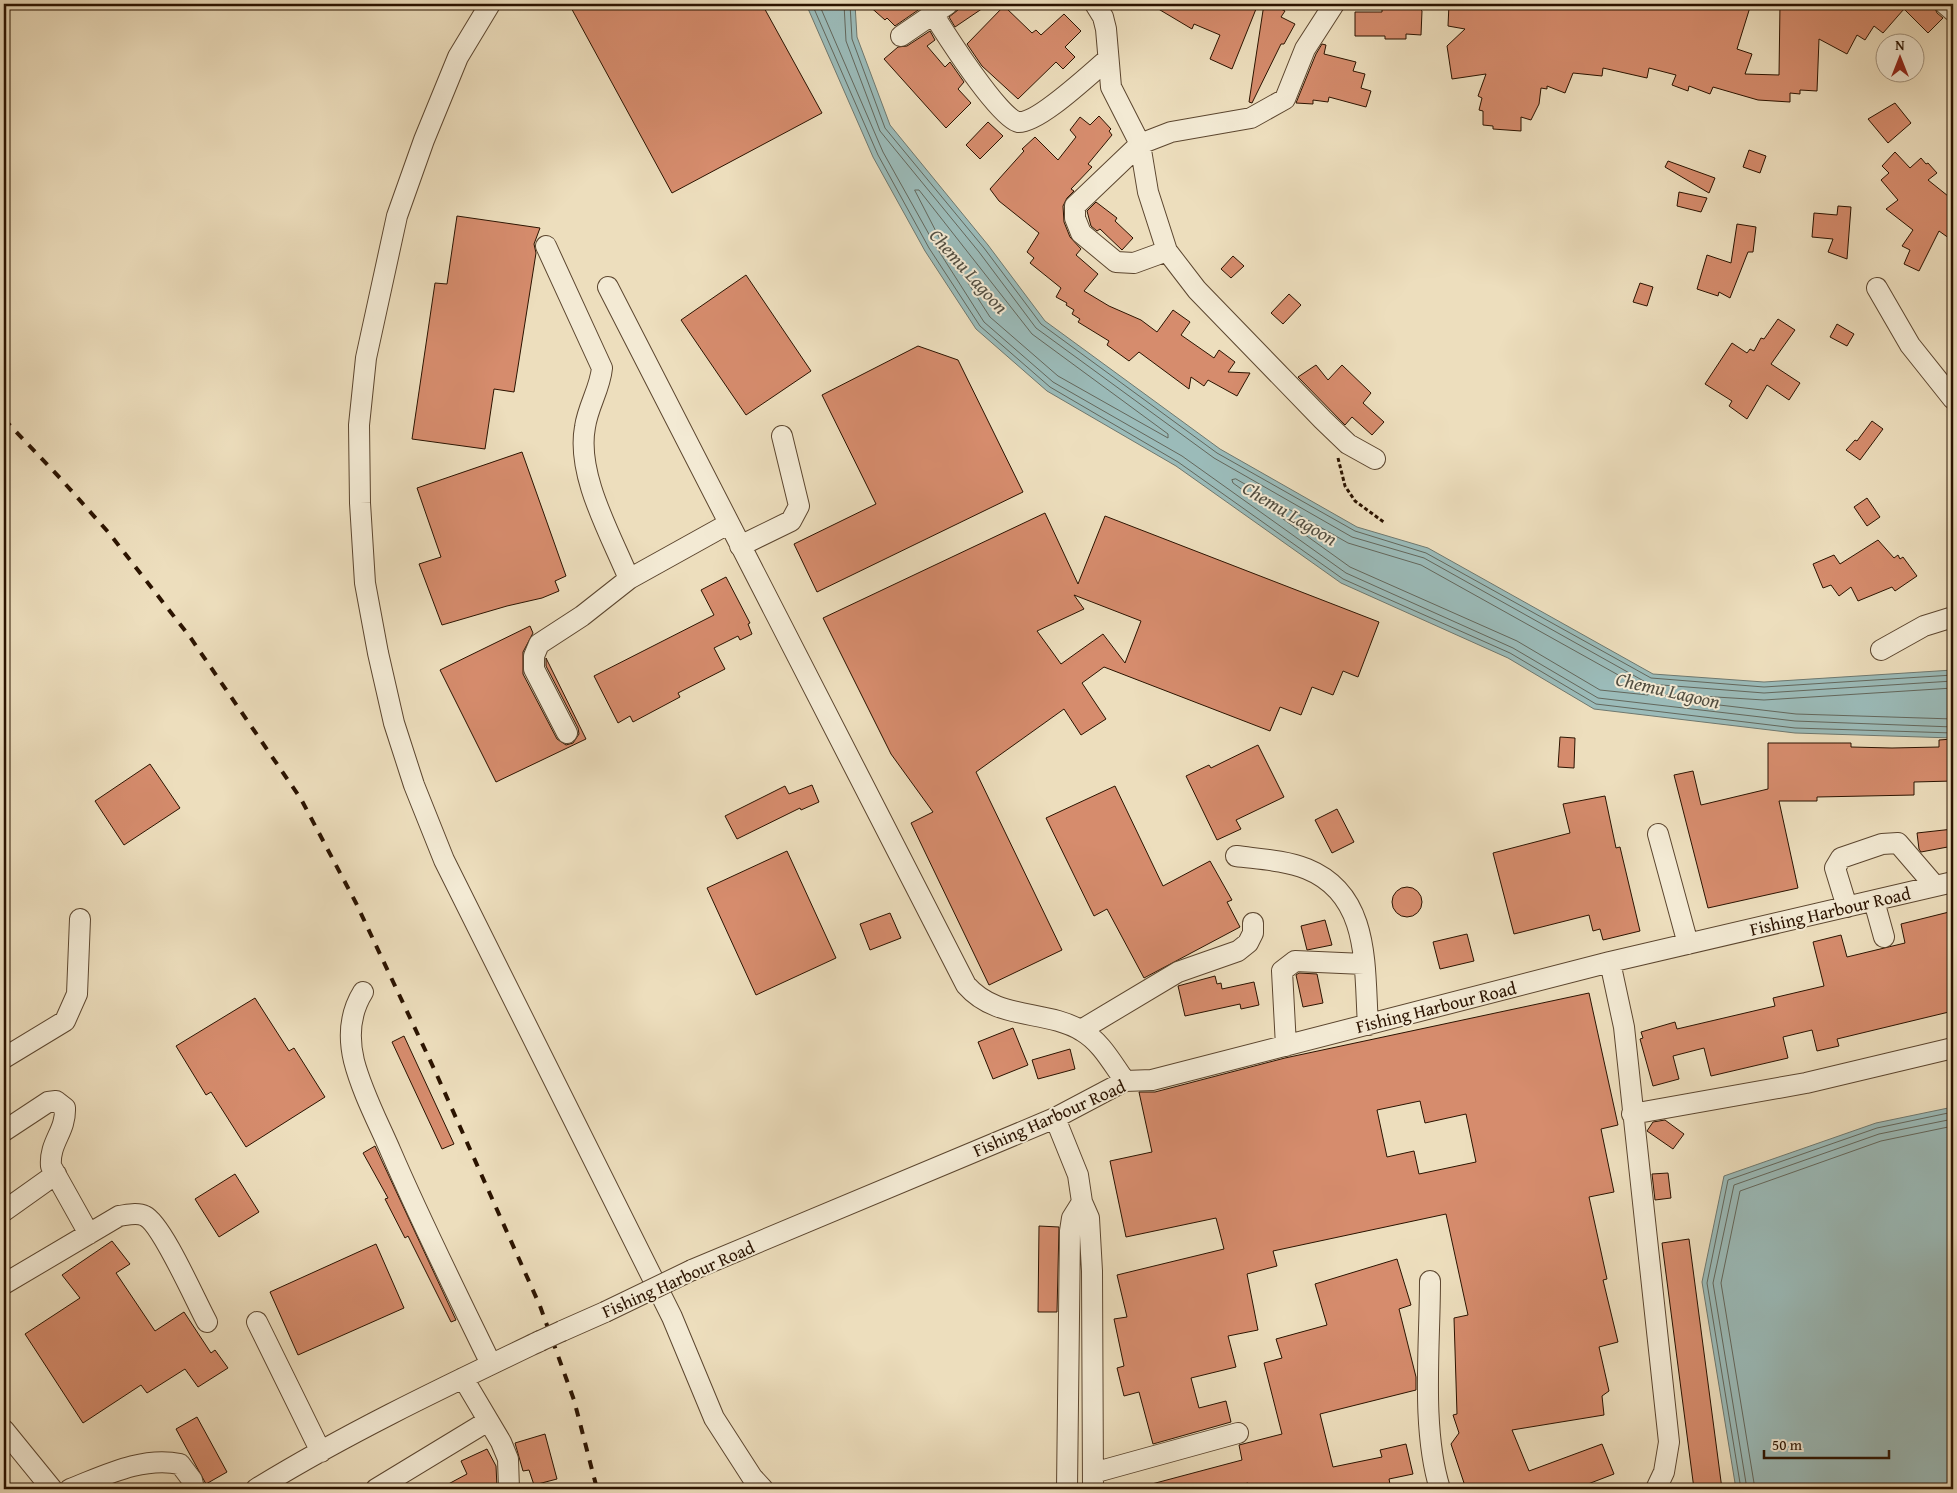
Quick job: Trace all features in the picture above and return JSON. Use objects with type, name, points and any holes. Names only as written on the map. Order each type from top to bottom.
[{"type":"street","points":[[490,4],[458,57],[417,159],[397,216],[366,358],[359,424],[360,503],[365,583],[394,723],[414,785],[444,860],[672,1318],[714,1418],[752,1477],[763,1489]]},
{"type":"street","points":[[1095,4],[1106,29],[1111,87],[1140,144],[1148,192],[1167,251],[1197,290],[1323,420],[1348,444],[1375,459]]},
{"type":"street","points":[[1167,251],[1134,263],[1116,262],[1081,233],[1075,218],[1075,206],[1140,144],[1171,132],[1251,118],[1284,99],[1305,49],[1334,4]]},
{"type":"street","points":[[1945,4],[1953,11]]},
{"type":"street","points":[[900,36],[941,9],[966,64],[1000,107],[1011,119],[1019,122],[1039,116],[1108,59]]},
{"type":"street","points":[[546,246],[602,368],[601,380],[584,427],[584,452],[591,490],[629,579]]},
{"type":"street","points":[[608,287],[966,985],[976,997],[992,1005],[1081,1030],[1097,1042],[1124,1081]]},
{"type":"street","points":[[1877,288],[1910,345],[1953,399]]},
{"type":"street","points":[[740,546],[791,521],[796,514],[799,506],[782,436]]},
{"type":"street","points":[[567,732],[534,670],[534,656],[538,644],[582,616],[629,579],[728,524]]},
{"type":"street","points":[[1881,650],[1924,626],[1953,617]]},
{"type":"street","points":[[1658,834],[1688,944]]},
{"type":"street","points":[[1847,907],[1835,868],[1841,858],[1882,844],[1898,843],[1944,884]]},
{"type":"street","points":[[1236,856],[1306,869],[1324,879],[1346,899],[1355,917],[1362,947],[1368,1025]]},
{"type":"street","name":"Fishing Harbour Road","points":[[256,1489],[321,1452],[491,1364],[692,1270],[1055,1118],[1124,1081],[1152,1080],[1610,962],[1944,884]]},
{"type":"street","points":[[1874,901],[1884,937]]},
{"type":"street","points":[[4,1058],[65,1021],[78,994],[80,919]]},
{"type":"street","points":[[1081,1030],[1178,972],[1238,951],[1248,943],[1253,933],[1253,922]]},
{"type":"street","points":[[1286,1046],[1282,971],[1294,961],[1364,964]]},
{"type":"street","points":[[1610,962],[1624,1027],[1669,1442],[1664,1483]]},
{"type":"street","points":[[363,992],[355,1005],[350,1025],[354,1060],[366,1095],[408,1190],[491,1364]]},
{"type":"street","points":[[1632,1114],[1806,1082],[1953,1048]]},
{"type":"street","points":[[4,1131],[48,1102],[56,1101],[65,1108],[66,1122],[50,1155],[51,1166],[89,1234]]},
{"type":"street","points":[[1055,1118],[1078,1175],[1082,1202],[1089,1218],[1091,1239],[1093,1481],[1238,1433]]},
{"type":"street","points":[[4,1211],[56,1174]]},
{"type":"street","points":[[1067,1489],[1070,1230],[1072,1218],[1082,1202]]},
{"type":"street","points":[[4,1284],[119,1216],[134,1214],[146,1216],[160,1232],[206,1322]]},
{"type":"street","points":[[1430,1281],[1429,1414],[1432,1466],[1440,1489]]},
{"type":"street","points":[[258,1322],[321,1452]]},
{"type":"street","points":[[462,1378],[488,1420],[508,1459],[509,1489]]},
{"type":"street","points":[[376,1489],[488,1420]]},
{"type":"street","points":[[4,1430],[52,1489]]},
{"type":"street","points":[[70,1489],[122,1469],[162,1460],[180,1464],[192,1480],[194,1489]]},
{"type":"path","points":[[1336,454],[1345,486],[1355,502],[1385,522]]},
{"type":"water","name":"Chemu Lagoon","points":[[806,4],[855,4],[857,37],[890,125],[988,245],[1045,321],[1220,449],[1357,527],[1428,548],[1653,674],[1764,682],[1953,670],[1953,738],[1795,733],[1594,709],[1508,658],[1341,583],[1176,466],[1047,391],[976,329],[925,251],[873,157]]},
{"type":"water","points":[[1953,1107],[1953,1489],[1736,1489],[1702,1282],[1724,1176],[1876,1123]]},
{"type":"building","points":[[569,4],[762,4],[822,113],[672,193]]},
{"type":"building","points":[[867,4],[922,4],[924,6],[895,26]]},
{"type":"building","points":[[960,4],[989,4],[955,27],[949,17],[958,10]]},
{"type":"building","points":[[1150,4],[1258,4],[1232,69],[1210,59],[1220,35],[1194,24],[1192,29]]},
{"type":"building","points":[[1264,4],[1271,4],[1285,11],[1281,17],[1295,24],[1284,44],[1281,44],[1252,103],[1249,102]]},
{"type":"building","points":[[1382,4],[1420,8],[1422,11],[1421,35],[1406,34],[1406,39],[1385,39],[1385,36],[1355,36],[1355,12],[1382,12]]},
{"type":"building","points":[[1449,4],[1751,4],[1737,49],[1752,54],[1745,74],[1779,75],[1780,4],[1878,4],[1885,9],[1889,4],[1933,4],[1937,13],[1943,18],[1928,33],[1904,9],[1884,32],[1874,26],[1865,40],[1857,35],[1847,54],[1819,39],[1817,91],[1800,90],[1800,94],[1790,93],[1790,102],[1758,100],[1713,87],[1710,94],[1689,86],[1688,91],[1672,85],[1676,75],[1649,68],[1647,78],[1603,68],[1602,76],[1573,73],[1565,93],[1547,86],[1547,89],[1541,88],[1539,104],[1531,120],[1521,117],[1521,131],[1493,129],[1493,126],[1483,125],[1483,111],[1479,110],[1482,98],[1478,96],[1486,74],[1452,79],[1447,46],[1465,29],[1448,26]]},
{"type":"building","points":[[1004,6],[1032,33],[1036,30],[1041,35],[1064,14],[1081,31],[1065,47],[1075,57],[1063,69],[1056,62],[1018,99],[982,66],[967,44]]},
{"type":"building","points":[[930,31],[935,40],[927,46],[945,67],[950,62],[964,82],[958,89],[971,103],[946,128],[884,59],[898,47],[907,46]]},
{"type":"building","points":[[1322,44],[1326,45],[1324,54],[1356,62],[1353,71],[1365,74],[1361,88],[1371,91],[1366,107],[1329,97],[1328,102],[1313,100],[1313,104],[1296,103]]},
{"type":"building","points":[[1895,103],[1911,123],[1888,143],[1868,119]]},
{"type":"building","points":[[1099,116],[1111,129],[1109,131],[1112,135],[1088,164],[1092,167],[1071,189],[1074,191],[1067,198],[1063,206],[1064,222],[1070,237],[1081,249],[1076,255],[1098,274],[1084,291],[1109,306],[1141,320],[1157,332],[1173,310],[1190,322],[1181,335],[1214,358],[1219,350],[1235,362],[1228,372],[1250,373],[1237,396],[1208,380],[1204,386],[1191,377],[1189,389],[1139,352],[1129,361],[1107,345],[1109,341],[1078,322],[1080,319],[1072,314],[1074,310],[1066,305],[1067,303],[1056,297],[1061,288],[1030,263],[1034,258],[1027,252],[1039,233],[999,201],[990,189],[1024,151],[1022,149],[1035,137],[1058,160],[1076,137],[1070,130],[1080,117],[1090,125]]},
{"type":"building","points":[[988,122],[1003,136],[980,159],[966,145]]},
{"type":"building","points":[[1749,150],[1766,156],[1760,173],[1743,167]]},
{"type":"building","points":[[1895,152],[1910,168],[1921,158],[1926,164],[1928,163],[1937,173],[1928,180],[1953,200],[1953,241],[1939,231],[1919,271],[1904,264],[1910,250],[1902,246],[1913,230],[1886,209],[1898,200],[1881,180],[1889,173],[1882,166]]},
{"type":"building","points":[[1668,161],[1715,178],[1709,193],[1665,167]]},
{"type":"building","points":[[1679,192],[1707,198],[1701,212],[1677,206]]},
{"type":"building","points":[[1096,202],[1117,218],[1115,221],[1133,238],[1122,250],[1100,229],[1097,231],[1091,226],[1087,211]]},
{"type":"building","points":[[1838,206],[1851,207],[1847,259],[1828,252],[1833,239],[1812,237],[1814,213],[1837,215]]},
{"type":"building","points":[[457,216],[540,228],[534,244],[536,253],[514,392],[494,389],[485,449],[412,439],[435,283],[447,284]]},
{"type":"building","points":[[1737,224],[1756,227],[1753,252],[1748,252],[1730,298],[1719,292],[1718,296],[1697,289],[1707,255],[1731,263]]},
{"type":"building","points":[[1233,256],[1244,266],[1231,278],[1221,269]]},
{"type":"building","points":[[746,275],[811,371],[746,415],[681,320]]},
{"type":"building","points":[[1640,283],[1653,287],[1647,306],[1633,302]]},
{"type":"building","points":[[1289,294],[1301,305],[1283,324],[1271,313]]},
{"type":"building","points":[[1778,319],[1795,330],[1771,364],[1800,383],[1789,400],[1767,385],[1747,419],[1729,406],[1732,401],[1705,384],[1732,343],[1747,353],[1750,349],[1754,351],[1761,338],[1764,339]]},
{"type":"building","points":[[1837,324],[1854,334],[1847,346],[1830,337]]},
{"type":"building","points":[[918,346],[958,360],[1023,492],[817,592],[794,544],[876,504],[822,395]]},
{"type":"building","points":[[1316,365],[1328,380],[1342,365],[1371,393],[1363,403],[1384,422],[1372,435],[1352,417],[1345,425],[1298,377]]},
{"type":"building","points":[[1872,421],[1883,429],[1860,460],[1846,450],[1855,440],[1857,441]]},
{"type":"building","points":[[522,452],[566,576],[555,581],[559,591],[542,598],[442,625],[419,564],[441,557],[417,488]]},
{"type":"building","points":[[1867,498],[1880,517],[1867,526],[1854,507]]},
{"type":"building","points":[[1045,513],[1078,584],[1105,516],[1379,622],[1358,677],[1343,671],[1333,695],[1312,687],[1301,715],[1280,707],[1270,731],[1104,667],[1082,683],[1106,719],[1081,735],[1064,709],[976,772],[1062,950],[989,985],[911,823],[933,812],[891,754],[823,618]],"holes":[[[1074,595],[1141,621],[1125,663],[1103,634],[1061,664],[1037,631],[1084,609]]]},
{"type":"building","points":[[1878,540],[1894,558],[1898,555],[1900,559],[1903,557],[1917,576],[1895,591],[1892,587],[1858,601],[1851,587],[1839,596],[1831,585],[1823,588],[1813,564],[1834,555],[1840,564]]},
{"type":"building","points":[[726,577],[750,623],[748,624],[752,634],[740,640],[738,636],[714,648],[725,669],[678,693],[680,697],[633,722],[630,716],[618,723],[594,676],[714,615],[701,590]]},
{"type":"building","points":[[530,626],[533,633],[523,652],[523,674],[557,739],[566,745],[573,743],[579,734],[578,728],[546,666],[546,658],[586,739],[496,782],[440,670]]},
{"type":"building","points":[[1560,737],[1575,738],[1574,768],[1558,767]]},
{"type":"building","points":[[1952,739],[1953,781],[1914,782],[1914,795],[1817,797],[1817,801],[1779,801],[1798,888],[1708,908],[1674,775],[1693,771],[1701,805],[1768,789],[1768,743],[1851,743],[1851,747],[1892,748],[1939,747],[1939,740]]},
{"type":"building","points":[[1258,745],[1284,797],[1236,820],[1241,829],[1217,840],[1186,776],[1209,765],[1211,768]]},
{"type":"building","points":[[150,764],[180,808],[124,845],[95,801]]},
{"type":"building","points":[[812,785],[819,802],[801,810],[800,808],[737,839],[725,816],[785,786],[789,794]]},
{"type":"building","points":[[1115,786],[1163,886],[1210,861],[1232,900],[1227,902],[1240,927],[1144,978],[1107,909],[1094,916],[1046,818]]},
{"type":"building","points":[[1605,796],[1616,848],[1620,847],[1640,931],[1603,940],[1600,929],[1593,931],[1589,915],[1514,934],[1493,853],[1570,833],[1563,804]]},
{"type":"building","points":[[1337,809],[1354,842],[1332,853],[1315,820]]},
{"type":"building","points":[[1953,829],[1953,846],[1921,852],[1919,849],[1917,833]]},
{"type":"building","points":[[787,851],[836,958],[756,995],[707,888]]},
{"type":"building","points":[[1407,887],[1417,892],[1422,902],[1417,912],[1407,917],[1397,912],[1392,902],[1397,892]]},
{"type":"building","points":[[1953,911],[1953,1011],[1837,1039],[1839,1046],[1817,1051],[1812,1030],[1783,1037],[1788,1058],[1711,1076],[1704,1048],[1673,1056],[1679,1079],[1653,1086],[1640,1039],[1643,1038],[1641,1032],[1675,1022],[1677,1029],[1775,1006],[1773,998],[1824,986],[1813,942],[1841,935],[1847,957],[1905,943],[1901,924]]},
{"type":"building","points":[[890,913],[901,938],[870,950],[860,924]]},
{"type":"building","points":[[1325,920],[1332,945],[1307,950],[1301,926]]},
{"type":"building","points":[[1467,934],[1474,961],[1440,969],[1433,942]]},
{"type":"building","points":[[1299,973],[1317,974],[1323,1003],[1303,1007],[1296,975]]},
{"type":"building","points":[[1215,976],[1217,984],[1221,983],[1222,989],[1254,982],[1259,1005],[1241,1009],[1240,1004],[1185,1016],[1178,986]]},
{"type":"building","points":[[1589,993],[1618,1125],[1601,1129],[1614,1192],[1589,1197],[1607,1279],[1603,1280],[1618,1342],[1599,1347],[1609,1391],[1602,1396],[1604,1415],[1512,1430],[1529,1471],[1602,1444],[1614,1474],[1575,1489],[1466,1489],[1451,1444],[1459,1433],[1453,1415],[1457,1414],[1454,1318],[1468,1315],[1446,1214],[1273,1251],[1277,1266],[1247,1274],[1258,1330],[1228,1336],[1236,1367],[1191,1378],[1199,1408],[1226,1401],[1231,1422],[1153,1444],[1139,1392],[1124,1396],[1117,1368],[1124,1366],[1114,1319],[1127,1317],[1117,1275],[1224,1249],[1216,1218],[1126,1237],[1110,1161],[1152,1152],[1139,1092],[1155,1092],[1285,1058]],"holes":[[[1420,1101],[1425,1123],[1466,1114],[1476,1162],[1419,1174],[1414,1151],[1387,1157],[1377,1110]]]},
{"type":"building","points":[[255,998],[289,1051],[294,1048],[325,1097],[246,1147],[211,1092],[206,1095],[176,1046]]},
{"type":"building","points":[[1013,1028],[1028,1065],[993,1079],[978,1042]]},
{"type":"building","points":[[404,1036],[454,1144],[442,1149],[392,1042]]},
{"type":"building","points":[[1070,1049],[1075,1069],[1038,1079],[1032,1060]]},
{"type":"building","points":[[1665,1120],[1684,1134],[1673,1149],[1647,1131],[1653,1122]]},
{"type":"building","points":[[375,1146],[456,1320],[451,1322],[408,1236],[405,1238],[385,1199],[388,1198],[363,1153]]},
{"type":"building","points":[[1668,1173],[1671,1198],[1655,1200],[1652,1174]]},
{"type":"building","points":[[235,1174],[259,1212],[219,1237],[195,1199]]},
{"type":"building","points":[[1039,1226],[1059,1227],[1057,1312],[1038,1312]]},
{"type":"building","points":[[1689,1239],[1722,1489],[1694,1489],[1662,1243]]},
{"type":"building","points":[[112,1241],[130,1264],[116,1273],[155,1331],[184,1312],[211,1353],[215,1350],[228,1368],[198,1387],[185,1369],[147,1393],[141,1385],[83,1423],[25,1334],[80,1298],[62,1275]]},
{"type":"building","points":[[376,1244],[404,1308],[298,1355],[270,1292]]},
{"type":"building","points":[[1397,1259],[1411,1305],[1399,1309],[1416,1377],[1416,1390],[1320,1414],[1333,1467],[1382,1457],[1380,1450],[1406,1444],[1413,1474],[1389,1479],[1391,1489],[1250,1489],[1248,1483],[1223,1489],[1149,1489],[1148,1485],[1242,1460],[1239,1445],[1282,1434],[1264,1363],[1282,1358],[1276,1339],[1327,1325],[1315,1284]]},
{"type":"building","points":[[197,1417],[227,1472],[206,1484],[176,1429]]},
{"type":"building","points":[[545,1434],[557,1479],[534,1485],[529,1470],[523,1471],[515,1443]]},
{"type":"building","points":[[487,1449],[496,1466],[497,1487],[439,1489],[467,1474],[461,1461]]},
{"type":"railway","points":[[4,419],[109,533],[190,637],[301,799],[356,903],[436,1073],[540,1306],[574,1400],[597,1489]]}]
